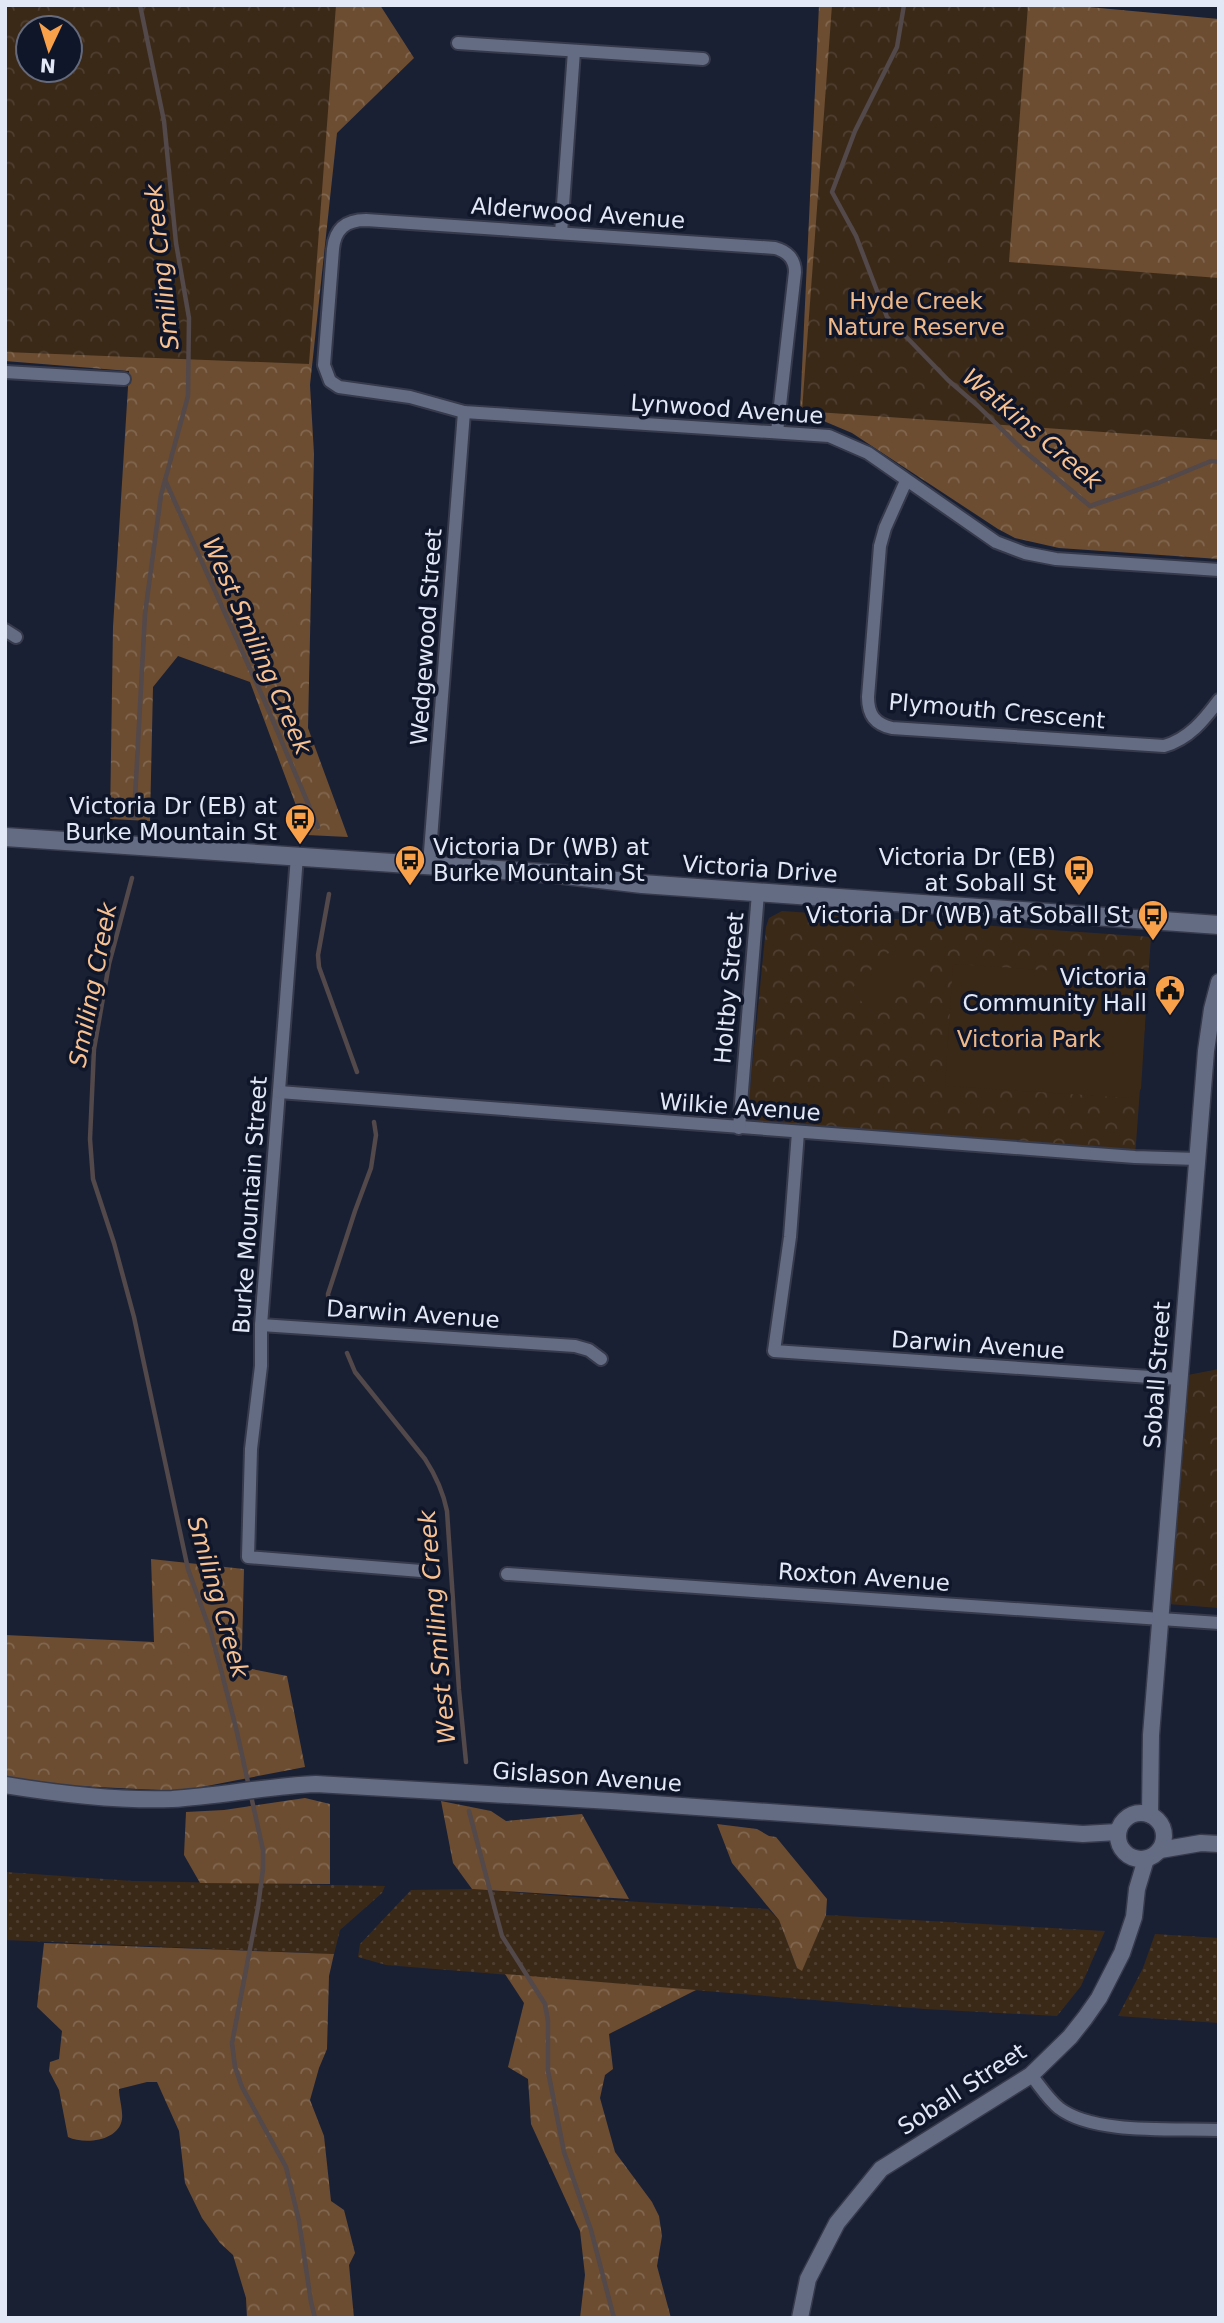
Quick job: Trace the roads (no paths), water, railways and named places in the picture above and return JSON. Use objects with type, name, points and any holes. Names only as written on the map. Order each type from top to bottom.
[{"type":"main road","name":"Victoria Drive","points":[[5,837],[557,874],[758,893],[1219,925]]},
{"type":"street","points":[[458,43],[703,60]]},
{"type":"street","points":[[561,233],[574,51]]},
{"type":"street","name":"Alderwood Avenue","points":[[330,381],[324,365],[334,244],[337,232],[346,224],[366,220],[775,248],[789,255],[795,272],[777,432]]},
{"type":"street","points":[[5,372],[124,379]]},
{"type":"street","name":"Lynwood Avenue","points":[[330,381],[345,389],[410,397],[464,412],[777,432],[840,439],[868,453],[996,542],[1025,553],[1056,559],[1219,570]]},
{"type":"street","name":"Wedgewood Street","points":[[429,865],[464,412]]},
{"type":"street","name":"Plymouth Crescent","points":[[906,481],[885,528],[879,552],[868,697],[871,715],[879,724],[892,728],[1164,746],[1178,742],[1192,733],[1219,700]]},
{"type":"street","name":"Burke Mountain Street","points":[[298,856],[261,1325],[261,1366],[251,1449],[248,1557],[421,1571]]},
{"type":"street","name":"Holtby Street","points":[[739,1128],[758,893]]},
{"type":"street","name":"Soball Street","points":[[1150,1815],[1149,1773],[1160,1619],[1197,1159],[1206,1051],[1219,982]]},
{"type":"street","name":"Wilkie Avenue","points":[[279,1092],[1135,1157],[1197,1159]]},
{"type":"street","name":"Darwin Avenue","points":[[798,1132],[790,1237],[774,1351],[1179,1379]]},
{"type":"street","name":"Darwin Avenue","points":[[261,1325],[575,1346],[589,1350],[601,1359]]},
{"type":"street","name":"Roxton Avenue","points":[[507,1574],[1219,1623]]},
{"type":"street","name":"Soball Street","points":[[1133,1815],[1149,1773]]},
{"type":"street","name":"Gislason Avenue","points":[[5,1786],[128,1799],[171,1799],[316,1784],[611,1801],[1119,1837]]},
{"type":"street","points":[[1145,1855],[1164,1840],[1164,1830],[1159,1821],[1140,1813],[1123,1822],[1119,1837],[1145,1855],[1201,1843],[1219,1844]]},
{"type":"street","points":[[1164,1830],[1201,1843]]},
{"type":"street","name":"Soball Street","points":[[800,2318],[808,2279],[837,2223],[881,2169],[1031,2075],[1070,2037],[1098,1998],[1122,1953],[1133,1917],[1145,1855]]},
{"type":"street","points":[[1031,2075],[1061,2110],[1085,2122],[1111,2126],[1219,2130]]},
{"type":"waterway","name":"Smiling Creek","points":[[134,817],[145,614],[161,495],[188,396],[189,318],[176,243],[164,121],[140,5]]},
{"type":"waterway","name":"Watkins Creek","points":[[904,5],[897,47],[855,131],[832,192],[856,236],[887,317],[948,380],[1022,449],[1090,506],[1158,483],[1211,461],[1219,462]]},
{"type":"waterway","name":"West Smiling Creek","points":[[165,480],[318,827]]},
{"type":"waterway","name":"Smiling Creek","points":[[132,878],[109,964],[94,1049],[90,1139],[93,1179],[134,1317],[188,1569],[220,1666],[263,1850],[258,1907],[232,2043],[235,2067],[242,2087],[286,2167],[299,2221],[315,2318]]},
{"type":"waterway","name":"West Smiling Creek","points":[[329,894],[318,955],[319,967],[357,1072]]},
{"type":"waterway","name":"West Smiling Creek","points":[[329,1310],[328,1294],[371,1168],[376,1135],[374,1122]]},
{"type":"waterway","name":"West Smiling Creek","points":[[347,1353],[355,1372],[425,1459],[443,1497],[447,1511],[466,1762]]},
{"type":"waterway","name":"West Smiling Creek","points":[[469,1811],[502,1936],[545,2004],[548,2021],[548,2071],[564,2152],[591,2230],[614,2318]]},
{"type":"place","name":"Victoria Dr (EB) at Burke Mountain St","points":[[300,846]]},
{"type":"place","name":"Victoria Dr (WB) at Burke Mountain St","points":[[410,887]]},
{"type":"place","name":"Victoria Dr (EB) at Soball St","points":[[1079,897]]},
{"type":"place","name":"Victoria Dr (WB) at Soball St","points":[[1153,942]]},
{"type":"place","name":"Victoria Community Hall","points":[[1170,1017]]},
{"type":"park label","name":"Hyde Creek Nature Reserve","points":[[916,314]]},
{"type":"park label","name":"Victoria Park","points":[[1029,1039]]}]
